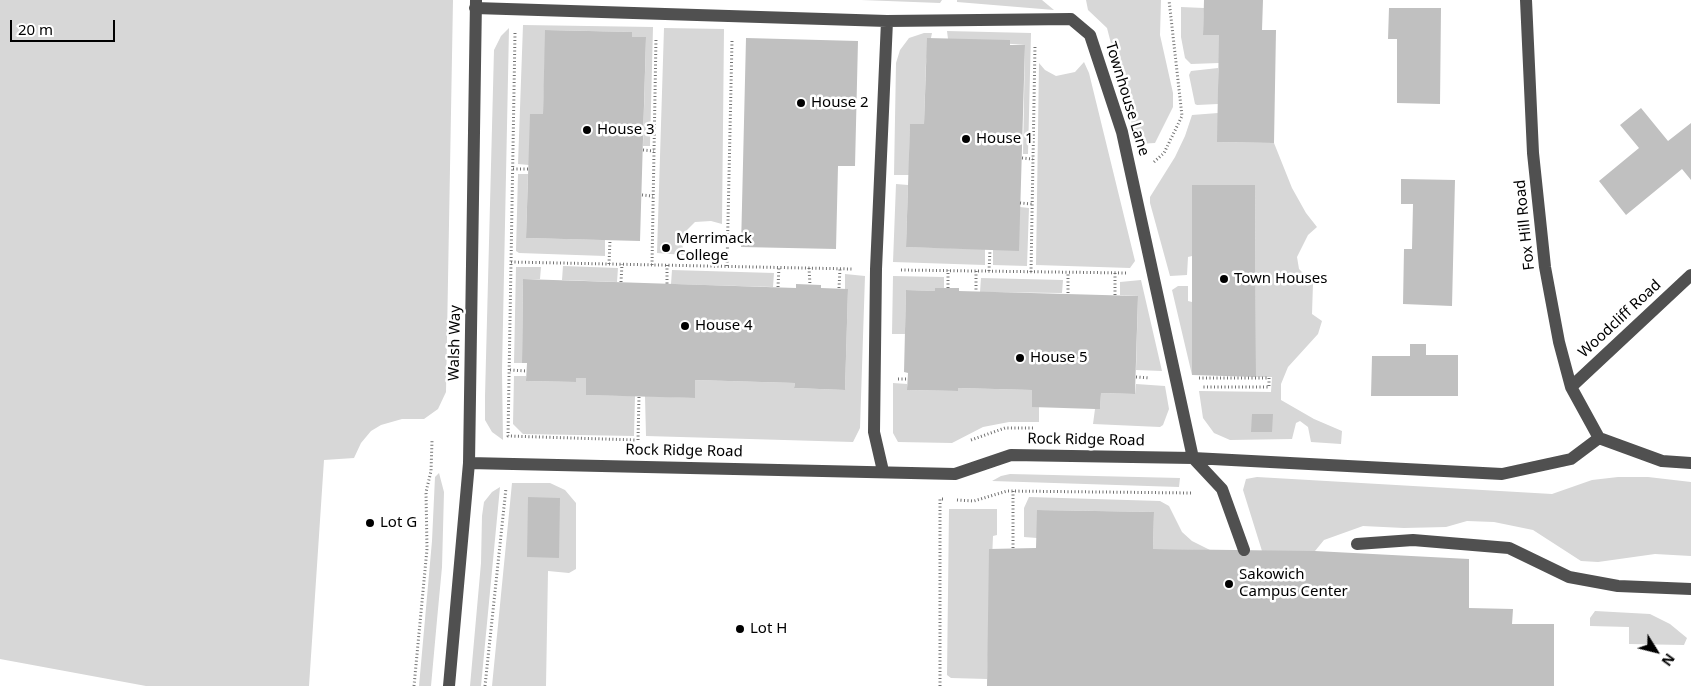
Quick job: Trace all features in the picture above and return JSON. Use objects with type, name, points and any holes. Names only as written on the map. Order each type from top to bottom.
[{"type":"street","name":"Fox Hill Road","points":[[1526,0],[1533,153],[1545,267],[1559,342],[1571,387],[1599,438]]},
{"type":"street","name":"Townhouse Lane","points":[[476,4],[511,9],[887,21],[1071,19],[1090,35],[1122,132],[1193,458]]},
{"type":"street","name":"Walsh Way","points":[[449,686],[469,463],[476,4]]},
{"type":"street","points":[[883,471],[874,432],[876,269],[887,21]]},
{"type":"street","name":"Woodcliff Road","points":[[1571,387],[1691,275]]},
{"type":"street","name":"Rock Ridge Road","points":[[469,463],[955,474],[1012,455],[1298,462],[1502,474],[1571,459],[1599,438]]},
{"type":"street","points":[[1599,438],[1662,461],[1691,464]]},
{"type":"street","points":[[1193,458],[1222,489],[1244,550]]},
{"type":"street","points":[[1357,544],[1413,540],[1509,548],[1569,577],[1618,586],[1691,589]]},
{"type":"path","points":[[1133,180],[1164,152],[1182,116],[1169,0]]},
{"type":"path","points":[[508,436],[516,38],[511,9]]},
{"type":"path","points":[[652,265],[657,13]]},
{"type":"path","points":[[727,266],[732,16]]},
{"type":"path","points":[[1031,272],[1035,19]]},
{"type":"path","points":[[643,150],[654,151]]},
{"type":"path","points":[[1022,158],[1033,159]]},
{"type":"path","points":[[513,169],[529,169]]},
{"type":"path","points":[[642,195],[653,196]]},
{"type":"path","points":[[1020,203],[1032,204]]},
{"type":"path","points":[[609,264],[610,240]]},
{"type":"path","points":[[989,271],[990,250]]},
{"type":"path","points":[[511,262],[1152,273]]},
{"type":"path","points":[[621,282],[622,264]]},
{"type":"path","points":[[667,265],[667,284]]},
{"type":"path","points":[[778,287],[779,267]]},
{"type":"path","points":[[810,268],[810,285]]},
{"type":"path","points":[[840,269],[840,288]]},
{"type":"path","points":[[948,270],[948,288]]},
{"type":"path","points":[[976,271],[976,291]]},
{"type":"path","points":[[1068,272],[1068,294]]},
{"type":"path","points":[[1115,273],[1116,295]]},
{"type":"path","points":[[510,370],[526,371]]},
{"type":"path","points":[[1177,379],[1194,383],[1198,387],[1269,387],[1269,378],[1197,378]]},
{"type":"path","points":[[638,440],[639,396]]},
{"type":"path","points":[[414,686],[427,549],[426,492],[431,471],[432,442]]},
{"type":"path","points":[[485,686],[506,484]]},
{"type":"path","points":[[940,686],[940,499],[974,501],[1013,491],[1223,495]]},
{"type":"path","points":[[1013,491],[1013,548]]},
{"type":"shaded area","points":[[0,0],[453,0],[446,392],[438,409],[424,419],[402,419],[381,425],[371,431],[361,443],[354,458],[324,460],[309,686],[146,686],[0,659]]},
{"type":"shaded area","points":[[861,0],[942,0],[940,3]]},
{"type":"shaded area","points":[[957,0],[1042,0],[1054,10],[957,2]]},
{"type":"shaded area","points":[[1086,0],[1161,0],[1160,35],[1173,93],[1173,107],[1155,143],[1137,144],[1107,28],[1088,10]]},
{"type":"shaded area","points":[[1181,7],[1204,8],[1203,35],[1219,35],[1219,63],[1191,64],[1185,58],[1181,37]]},
{"type":"shaded area","points":[[523,25],[653,27],[650,146],[643,146],[646,37],[632,37],[632,32],[546,30],[543,114],[529,165],[518,164]]},
{"type":"shaded area","points":[[509,28],[502,371],[503,440],[492,432],[485,420],[485,396],[494,50],[501,36]]},
{"type":"shaded area","points":[[664,28],[724,29],[722,224],[711,221],[695,222],[687,230],[682,243],[684,255],[657,253]]},
{"type":"shaded area","points":[[947,31],[1031,33],[1028,154],[1023,154],[1025,45],[948,39]]},
{"type":"shaded area","points":[[924,33],[932,33],[926,62],[924,124],[910,124],[909,175],[894,175],[896,63],[900,50],[909,38]]},
{"type":"shaded area","points":[[1084,62],[1089,73],[1135,261],[1130,268],[1036,265],[1039,63],[1045,70],[1056,76],[1075,72]]},
{"type":"shaded area","points":[[1218,68],[1218,104],[1195,104],[1189,75],[1191,71]]},
{"type":"shaded area","points":[[1218,113],[1218,142],[1274,143],[1292,188],[1306,213],[1317,227],[1308,235],[1297,257],[1299,269],[1313,283],[1312,314],[1322,321],[1318,334],[1288,367],[1281,384],[1281,400],[1314,419],[1342,431],[1341,444],[1311,442],[1308,427],[1300,421],[1296,423],[1292,439],[1230,440],[1214,433],[1203,418],[1199,391],[1271,392],[1272,377],[1256,377],[1255,185],[1192,185],[1192,256],[1188,257],[1187,275],[1170,276],[1150,203],[1150,197],[1175,157],[1192,115]]},
{"type":"shaded area","points":[[518,174],[528,174],[526,238],[605,240],[605,256],[519,253],[516,251]]},
{"type":"shaded area","points":[[896,184],[908,185],[906,247],[985,249],[985,265],[893,262]]},
{"type":"shaded area","points":[[1020,207],[1029,208],[1027,266],[993,265],[993,250]]},
{"type":"shaded area","points":[[563,266],[618,268],[617,282],[562,280]]},
{"type":"shaded area","points":[[516,267],[541,267],[540,279],[523,279],[522,363],[514,363]]},
{"type":"shaded area","points":[[672,270],[774,273],[773,287],[671,284]]},
{"type":"shaded area","points":[[845,274],[865,276],[860,428],[853,442],[646,436],[645,396],[695,398],[695,380],[795,383],[794,388],[845,390],[848,289],[845,289]]},
{"type":"shaded area","points":[[893,276],[944,277],[944,288],[935,288],[935,291],[906,290],[905,334],[892,334]]},
{"type":"shaded area","points":[[981,278],[1063,280],[1062,293],[980,292]]},
{"type":"shaded area","points":[[1141,280],[1162,371],[1136,370],[1138,296],[1120,295],[1120,282]]},
{"type":"shaded area","points":[[1178,286],[1188,286],[1188,301],[1192,302],[1192,375],[1172,290]]},
{"type":"shaded area","points":[[514,376],[526,376],[527,381],[576,382],[576,378],[586,378],[586,395],[635,396],[634,436],[523,434],[513,424]]},
{"type":"shaded area","points":[[893,383],[907,384],[908,390],[957,391],[958,388],[1032,390],[1032,407],[1039,407],[1039,422],[1009,422],[983,427],[952,443],[898,442],[893,433]]},
{"type":"shaded area","points":[[1136,384],[1165,386],[1169,409],[1163,425],[1160,427],[1093,424],[1095,409],[1100,409],[1101,393],[1135,394]]},
{"type":"shaded area","points":[[439,473],[444,492],[442,567],[431,686],[419,686],[432,541],[435,477]]},
{"type":"shaded area","points":[[1010,474],[1180,478],[1179,487],[992,481]]},
{"type":"shaded area","points":[[1257,477],[1552,494],[1592,480],[1618,477],[1648,477],[1691,482],[1691,556],[1655,554],[1598,562],[1581,561],[1533,530],[1494,522],[1467,521],[1446,527],[1404,528],[1363,526],[1324,540],[1315,551],[1262,551],[1243,490],[1246,479]]},
{"type":"shaded area","points":[[512,483],[550,483],[565,490],[576,503],[576,569],[569,573],[548,571],[546,686],[492,686]]},
{"type":"shaded area","points":[[500,487],[481,686],[470,686],[481,563],[484,502],[492,492]]},
{"type":"shaded area","points":[[1029,497],[1160,501],[1169,506],[1182,532],[1192,541],[1210,550],[1153,549],[1154,512],[1038,510],[1037,538],[1024,537],[1024,508]]},
{"type":"shaded area","points":[[949,509],[997,509],[997,535],[993,536],[987,679],[951,678],[947,675]]},
{"type":"shaded area","points":[[1595,611],[1650,614],[1670,624],[1687,638],[1684,645],[1629,644],[1629,627],[1590,626],[1590,618]]},
{"type":"building","points":[[1204,0],[1263,0],[1262,30],[1276,30],[1274,143],[1217,142],[1219,35],[1203,35]]},
{"type":"building","points":[[1389,8],[1441,8],[1440,104],[1397,103],[1397,39],[1388,39]]},
{"type":"building","name":"House 3","points":[[545,30],[632,32],[632,37],[646,37],[640,241],[526,238],[530,114],[543,114]]},
{"type":"building","name":"House 2","points":[[746,38],[858,41],[855,166],[838,166],[836,249],[741,247]]},
{"type":"building","name":"House 1","points":[[927,38],[1010,40],[1010,45],[1025,45],[1019,251],[906,247],[910,124],[924,124]]},
{"type":"building","points":[[1641,108],[1668,141],[1691,123],[1691,180],[1682,169],[1626,215],[1599,181],[1639,148],[1620,125]]},
{"type":"building","points":[[1401,179],[1455,180],[1452,306],[1403,304],[1404,249],[1412,249],[1413,204],[1401,204]]},
{"type":"building","name":"Town Houses","points":[[1192,185],[1255,185],[1256,377],[1192,375]]},
{"type":"building","name":"House 4","points":[[523,279],[796,288],[796,284],[821,285],[821,288],[848,289],[845,390],[794,388],[795,383],[695,380],[695,398],[586,395],[586,378],[576,378],[576,382],[526,381],[527,363],[522,363]]},
{"type":"building","name":"House 5","points":[[935,288],[959,288],[959,291],[1138,296],[1135,394],[1101,393],[1100,409],[1095,409],[1032,407],[1032,390],[958,388],[958,391],[907,390],[908,373],[904,372],[906,290],[935,291]]},
{"type":"building","points":[[1410,344],[1426,344],[1426,355],[1458,355],[1458,396],[1371,396],[1372,356],[1410,356]]},
{"type":"building","points":[[1252,414],[1273,414],[1272,432],[1251,432]]},
{"type":"building","points":[[528,497],[560,498],[559,558],[527,557]]},
{"type":"building","name":"Sakowich Campus Center","points":[[1037,510],[1154,512],[1153,549],[1315,551],[1469,559],[1469,608],[1513,609],[1512,624],[1554,624],[1554,686],[987,686],[989,549],[1036,548]]},
{"type":"place","name":"House 2","points":[[801,103]]},
{"type":"place","name":"House 3","points":[[587,130]]},
{"type":"place","name":"House 1","points":[[966,139]]},
{"type":"place","name":"Merrimack College","points":[[666,248]]},
{"type":"place","name":"Town Houses","points":[[1224,279]]},
{"type":"place","name":"House 4","points":[[685,326]]},
{"type":"place","name":"House 5","points":[[1020,358]]},
{"type":"place","name":"Lot G","points":[[370,523]]},
{"type":"place","name":"Sakowich Campus Center","points":[[1229,584]]},
{"type":"place","name":"Lot H","points":[[740,629]]}]
